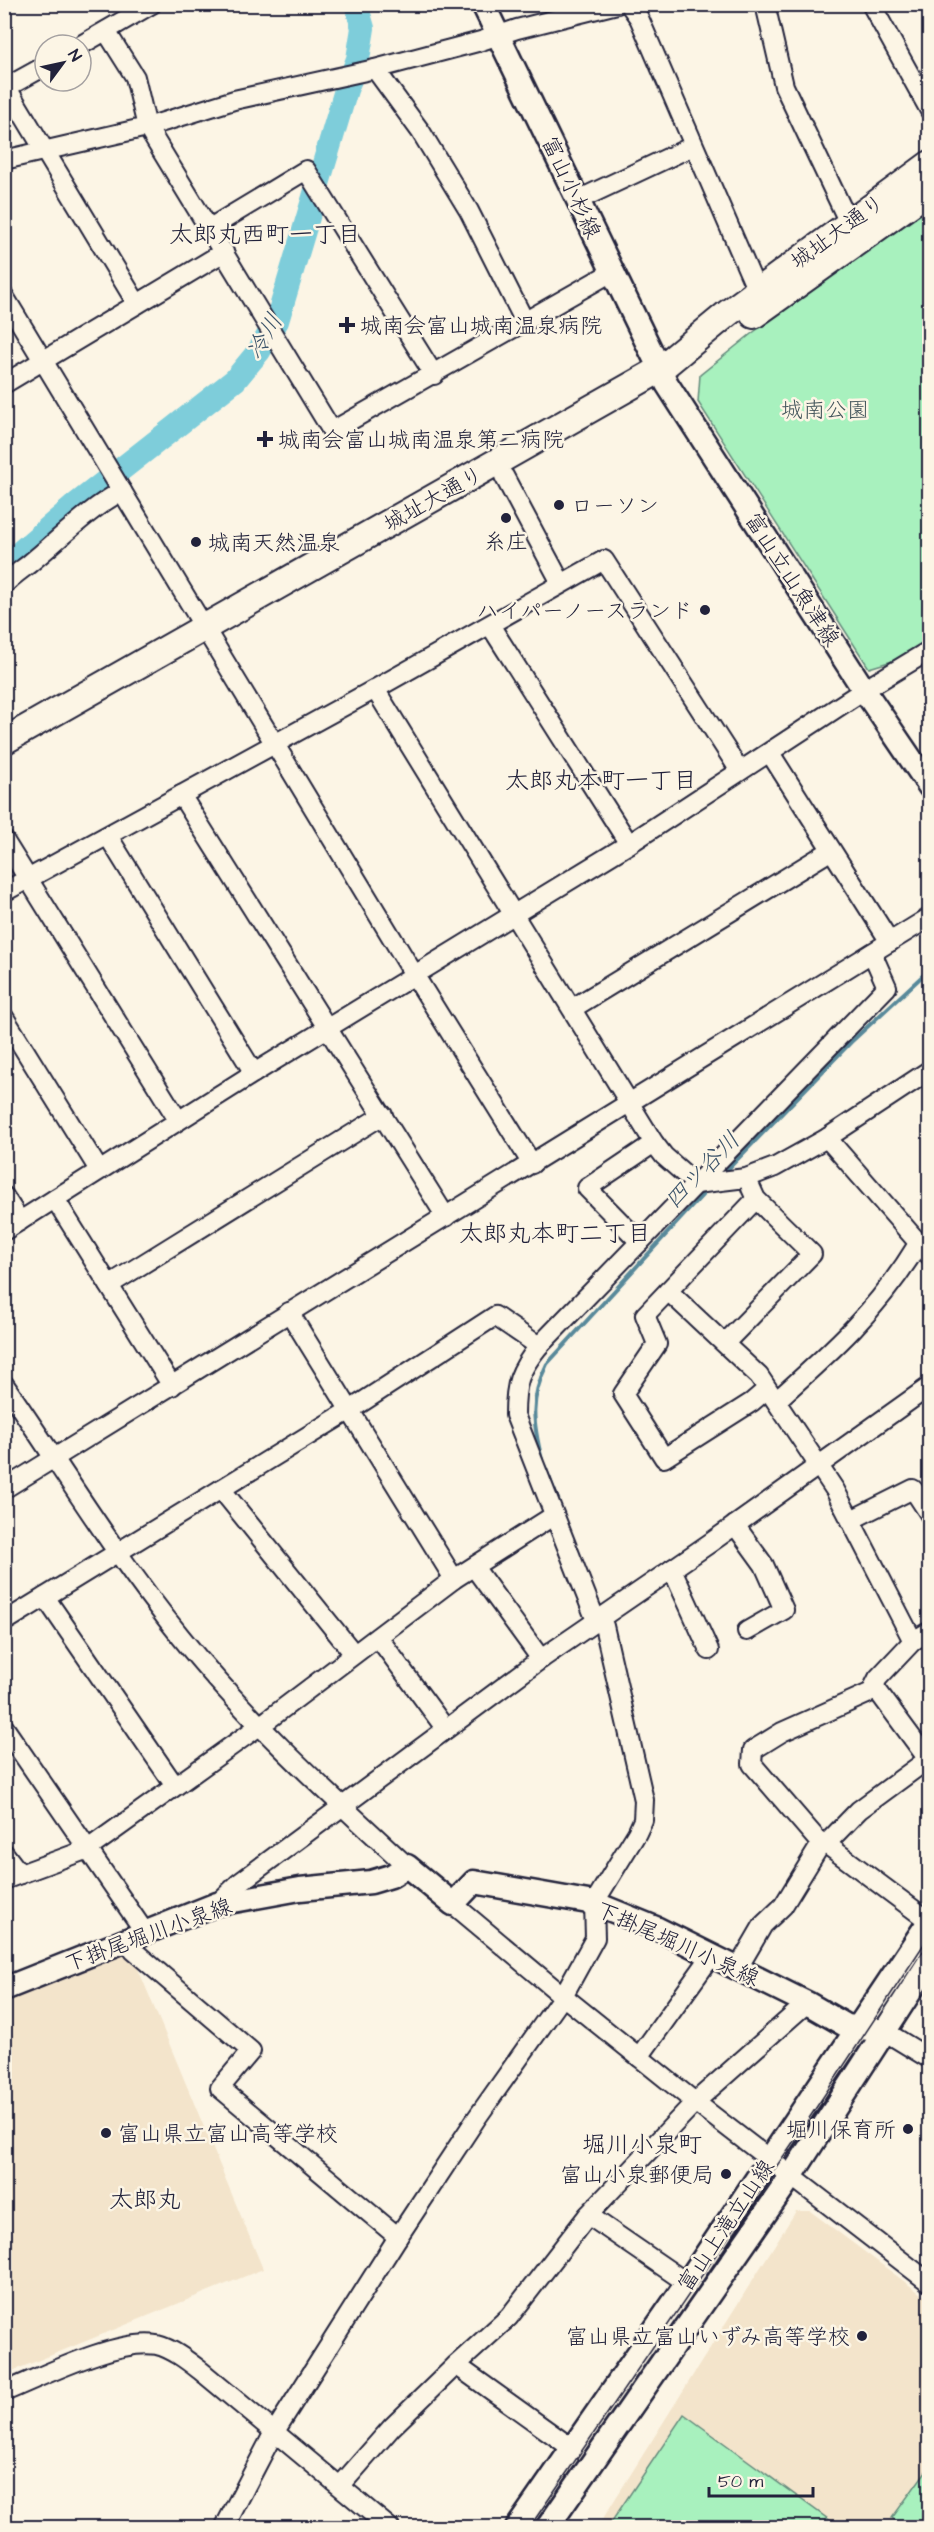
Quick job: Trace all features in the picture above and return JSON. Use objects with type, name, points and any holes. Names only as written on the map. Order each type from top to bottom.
[{"type":"highway","name":"城址大通り","points":[[4,756],[208,634],[663,377],[757,291],[930,164]]},
{"type":"highway","name":"城址大通り","points":[[4,741],[504,476],[663,377],[930,190]]},
{"type":"main road","name":"富山小杉線","points":[[483,4],[663,377]]},
{"type":"main road","name":"富山立山魚津線","points":[[663,377],[864,690],[930,787]]},
{"type":"main road","name":"下掛尾堀川小泉線","points":[[4,1989],[217,1904],[300,1888],[371,1882],[391,1876],[407,1866]]},
{"type":"main road","points":[[407,1866],[453,1904]]},
{"type":"main road","name":"下掛尾堀川小泉線","points":[[453,1904],[474,1882],[594,1903],[658,1929],[712,1955],[847,2026],[884,2031]]},
{"type":"main road","name":"富山上滝立山線","points":[[517,2528],[687,2283],[929,1920]]},
{"type":"main road","name":"富山上滝立山線","points":[[547,2528],[792,2175],[930,1961]]},
{"type":"street","points":[[93,38],[152,4]]},
{"type":"street","points":[[4,160],[147,127],[234,100],[375,69],[616,4]]},
{"type":"street","points":[[629,4],[639,18],[757,291]]},
{"type":"street","points":[[765,4],[784,86],[849,223]]},
{"type":"street","points":[[871,4],[930,111]]},
{"type":"street","points":[[106,31],[135,77],[147,127],[332,431],[612,272]]},
{"type":"street","points":[[375,69],[421,132],[469,211],[524,320]]},
{"type":"street","points":[[33,72],[6,85],[137,304]]},
{"type":"street","points":[[578,200],[693,146]]},
{"type":"street","points":[[210,228],[306,170],[434,375]]},
{"type":"street","points":[[4,384],[224,252]]},
{"type":"street","points":[[4,296],[415,976],[532,1164]]},
{"type":"street","points":[[504,476],[561,583]]},
{"type":"street","points":[[4,585],[58,538],[116,480]]},
{"type":"street","points":[[4,892],[375,689],[604,560],[740,771]]},
{"type":"street","points":[[490,625],[629,844]]},
{"type":"street","points":[[4,1196],[12,1226],[178,1120],[629,844],[864,690],[930,650]]},
{"type":"street","points":[[375,689],[631,1102],[654,1143],[664,1156],[696,1184],[746,1178],[775,1167],[827,1138],[930,1070]]},
{"type":"street","points":[[770,753],[890,942]]},
{"type":"street","points":[[181,795],[446,1217]]},
{"type":"street","points":[[108,836],[254,1073]]},
{"type":"street","points":[[4,840],[178,1120]]},
{"type":"street","points":[[573,1008],[830,850]]},
{"type":"street","points":[[4,1489],[930,917]]},
{"type":"street","points":[[224,2528],[275,2431],[398,2237],[562,1996],[595,1938],[594,1903],[643,1820],[644,1800],[604,1626],[593,1612],[553,1516],[515,1415],[515,1390],[519,1374],[538,1346],[887,987],[872,953]]},
{"type":"street","points":[[4,1017],[99,1170]]},
{"type":"street","points":[[109,1285],[383,1114]]},
{"type":"street","points":[[756,1199],[645,1315],[657,1344],[623,1394],[664,1458],[752,1401],[772,1395],[849,1335],[924,1250],[827,1138]]},
{"type":"street","points":[[640,1242],[587,1188],[654,1143]]},
{"type":"street","points":[[725,1343],[812,1254],[756,1199],[746,1178]]},
{"type":"street","points":[[55,1198],[171,1386]]},
{"type":"street","points":[[668,1291],[759,1376],[836,1490],[913,1641]]},
{"type":"street","points":[[290,1312],[454,1579]]},
{"type":"street","points":[[4,1622],[350,1410],[495,1316],[538,1346]]},
{"type":"street","points":[[4,1384],[180,1637],[258,1727],[407,1866]]},
{"type":"street","points":[[217,1904],[239,1883],[445,1728],[930,1386]]},
{"type":"street","points":[[851,1520],[913,1489],[930,1515]]},
{"type":"street","points":[[221,1490],[354,1654]]},
{"type":"street","points":[[4,1853],[12,1877],[88,1849],[258,1727],[454,1579],[553,1516]]},
{"type":"street","points":[[735,1525],[764,1565],[784,1610],[747,1631]]},
{"type":"street","points":[[474,1567],[541,1659]]},
{"type":"street","points":[[672,1569],[709,1650]]},
{"type":"street","points":[[45,1597],[176,1786]]},
{"type":"street","points":[[738,1968],[763,1924],[783,1906],[824,1844],[859,1810],[928,1761],[874,1686],[878,1678],[913,1641],[930,1631]]},
{"type":"street","points":[[378,1637],[445,1728]]},
{"type":"street","points":[[876,1690],[782,1732],[753,1749],[753,1764],[824,1844],[929,1920]]},
{"type":"street","points":[[4,1727],[88,1849],[135,1935],[134,1951],[251,2051],[220,2088],[398,2237]]},
{"type":"street","points":[[453,1904],[562,1996],[695,2102],[930,2283]]},
{"type":"street","points":[[639,2057],[712,1955]]},
{"type":"street","points":[[341,2485],[392,2427],[509,2317],[588,2215],[695,2102],[807,2003]]},
{"type":"street","points":[[884,2031],[930,2059]]},
{"type":"street","points":[[588,2215],[687,2283]]},
{"type":"street","points":[[4,2392],[113,2349],[136,2343],[159,2346],[179,2355],[201,2371],[341,2485],[384,2526]]},
{"type":"street","points":[[456,2365],[573,2449]]},
{"type":"shaded area","name":"富山県立富山高等学校","points":[[129,1947],[263,2269],[5,2374],[5,1997]]},
{"type":"shaded area","points":[[796,2211],[810,2211],[929,2300],[929,2527],[597,2528]]},
{"type":"green space","name":"城南公園","points":[[929,202],[929,650],[869,668],[698,402],[700,375],[751,334]]},
{"type":"green space","points":[[684,2414],[839,2527],[608,2527]]},
{"type":"green space","points":[[929,2467],[929,2527],[904,2527],[892,2518]]},
{"type":"waterway","name":"冷川","points":[[4,566],[73,507],[235,380],[259,351],[277,321],[346,90],[358,59],[363,28],[356,4]]},
{"type":"waterway","name":"四ツ谷川","points":[[724,1173],[851,1042],[930,969]]},
{"type":"waterway","name":"四ツ谷川","points":[[542,1460],[534,1412],[537,1389],[547,1364],[708,1189]]},
{"type":"waterway","name":"四ツ谷川","points":[[545,1467],[559,1502]]},
{"type":"tram line","points":[[529,2528],[800,2132],[930,1935]]},
{"type":"place","name":"城南会富山城南温泉病院","points":[[347,325]]},
{"type":"place","name":"城南会富山城南温泉第二病院","points":[[265,439]]},
{"type":"place","name":"ローソン","points":[[559,505]]},
{"type":"place","name":"糸庄","points":[[506,518]]},
{"type":"place","name":"城南天然温泉","points":[[196,542]]},
{"type":"place","name":"ハイパーノースランド","points":[[705,610]]},
{"type":"place","name":"堀川保育所","points":[[908,2129]]},
{"type":"place","name":"富山県立富山高等学校","points":[[106,2133]]},
{"type":"place","name":"富山小泉郵便局","points":[[726,2174]]},
{"type":"place","name":"富山県立富山いずみ高等学校","points":[[862,2336]]},
{"type":"district","name":"太郎丸西町一丁目","points":[[265,234]]},
{"type":"district","name":"太郎丸本町一丁目","points":[[601,780]]},
{"type":"district","name":"太郎丸本町二丁目","points":[[555,1233]]},
{"type":"district","name":"堀川小泉町","points":[[642,2144]]},
{"type":"district","name":"太郎丸","points":[[145,2199]]}]
